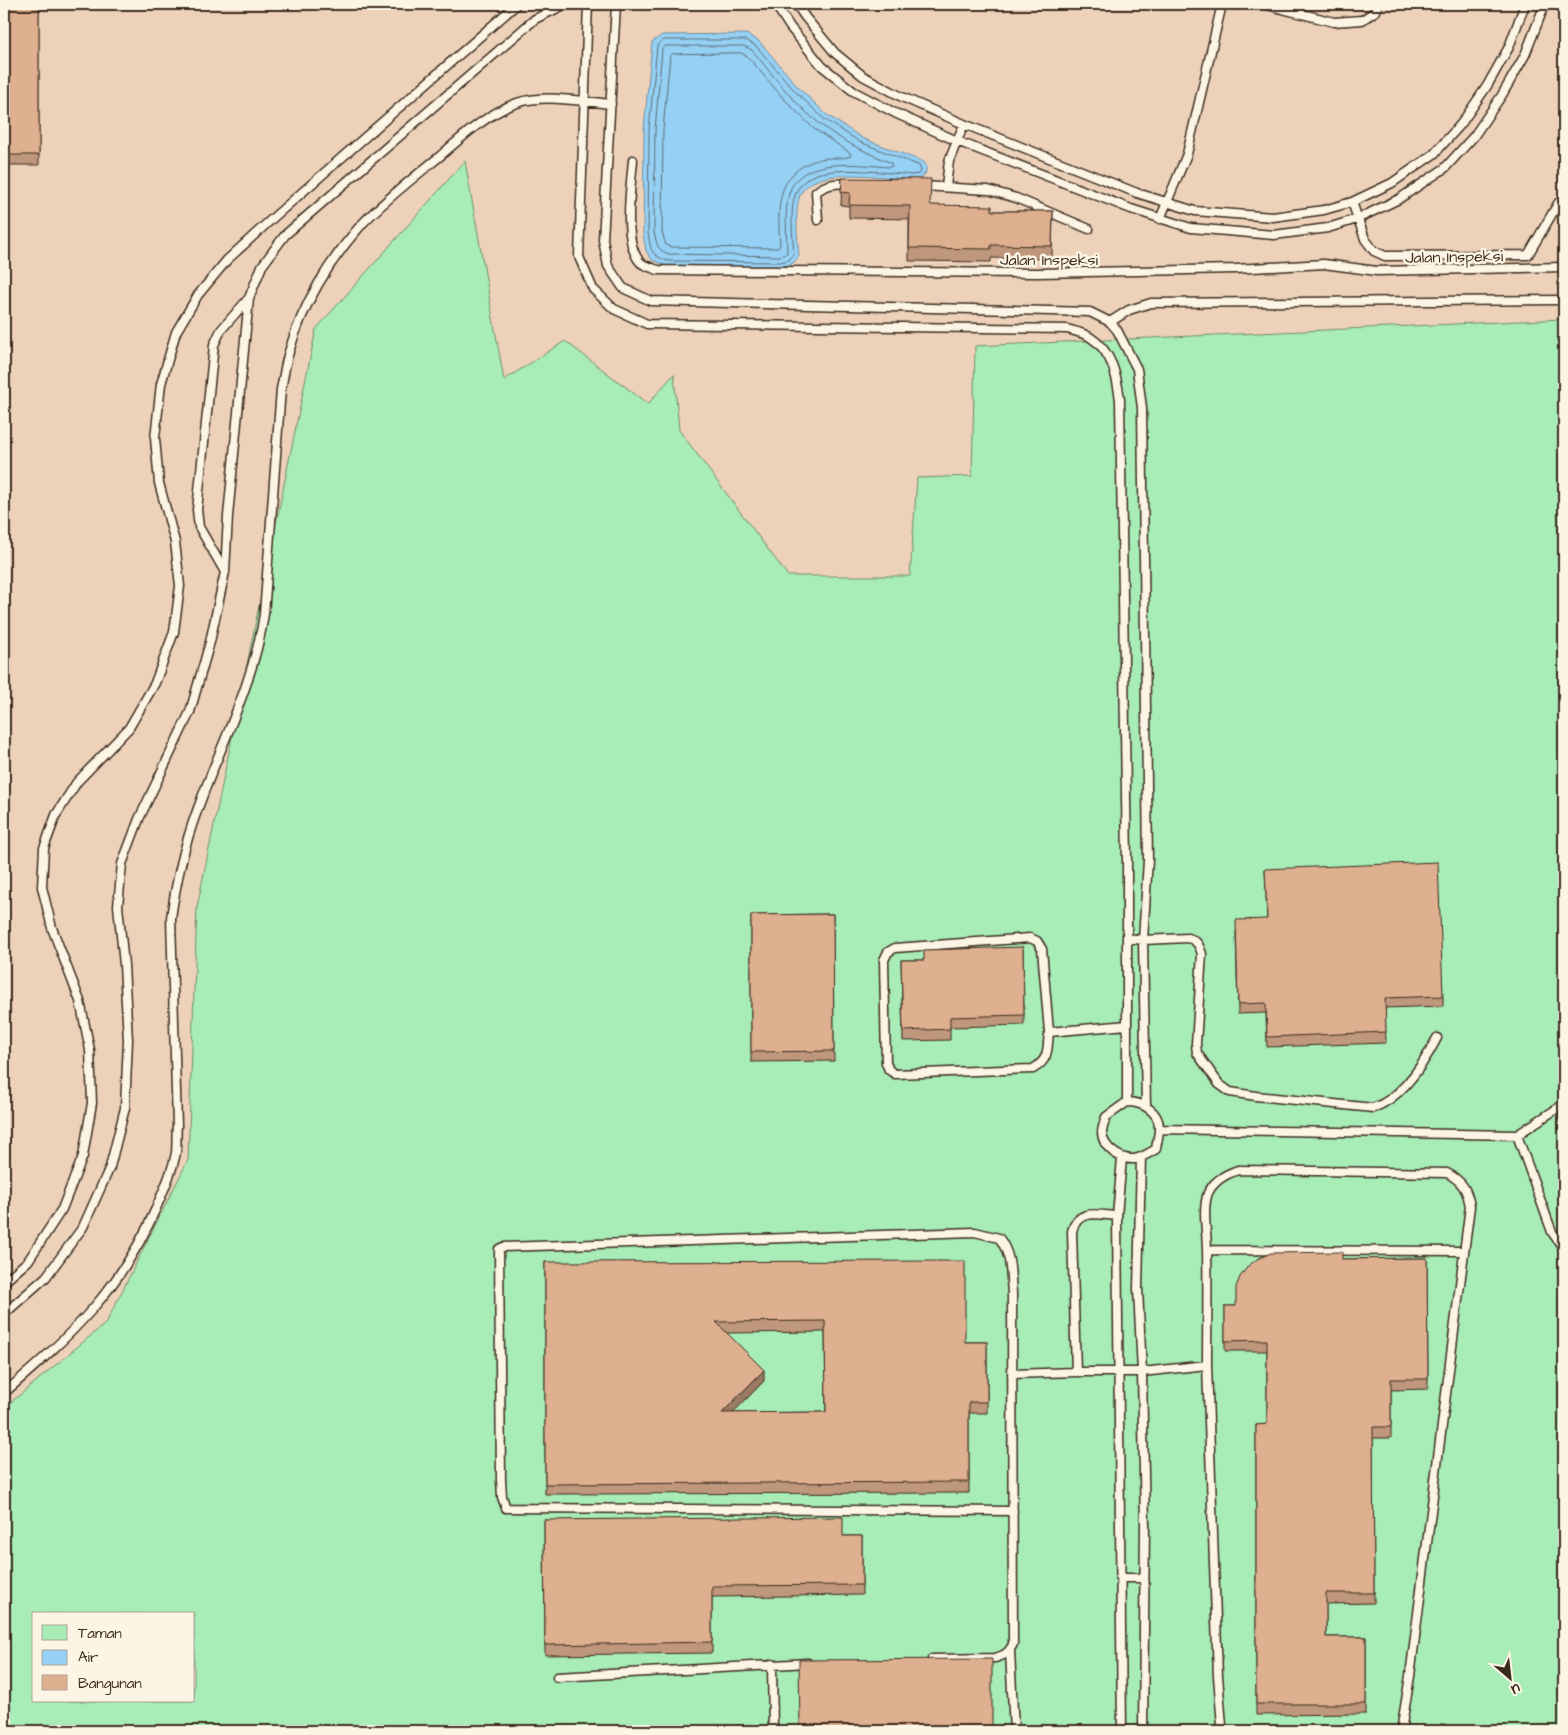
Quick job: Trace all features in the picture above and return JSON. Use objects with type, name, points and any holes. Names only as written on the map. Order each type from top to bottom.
[{"type":"lane","points":[[4,1282],[28,1261],[62,1210],[84,1148],[92,1103],[90,1050],[80,1001],[52,928],[42,887],[44,848],[56,815],[77,782],[129,728],[154,683],[174,632],[180,586],[175,542],[159,483],[155,438],[162,384],[176,332],[198,295],[228,260],[274,217],[517,4]]},
{"type":"lane","points":[[4,1314],[46,1277],[83,1227],[110,1167],[124,1108],[128,1040],[124,965],[118,906],[122,864],[139,819],[190,712],[210,642],[225,572],[228,516],[249,298],[262,266],[285,235],[535,19],[564,5],[575,4]]},
{"type":"lane","points":[[588,4],[579,257],[593,288],[614,309],[648,324],[1067,329],[1090,337],[1108,354],[1117,374],[1120,400],[1127,861],[1127,1102]]},
{"type":"lane","points":[[616,4],[603,240],[608,266],[623,288],[651,302],[1090,312],[1110,322],[1117,330],[1137,370],[1142,408],[1148,860],[1143,940],[1146,1106]]},
{"type":"lane","points":[[775,4],[790,28],[822,66],[853,91],[895,113],[957,140],[1122,206],[1160,219],[1191,228],[1274,235],[1328,228],[1357,219],[1400,200],[1445,168],[1474,136],[1502,96],[1525,55],[1545,4]]},
{"type":"lane","points":[[796,4],[835,53],[863,76],[964,124],[1167,202],[1195,210],[1273,217],[1324,210],[1352,202],[1392,183],[1434,154],[1461,124],[1487,86],[1509,46],[1526,4]]},
{"type":"lane","points":[[1160,219],[1187,154],[1222,4]]},
{"type":"lane","points":[[1263,4],[1334,22],[1362,20],[1376,11],[1378,4]]},
{"type":"lane","points":[[4,1393],[52,1351],[87,1316],[115,1282],[138,1245],[169,1176],[176,1153],[172,918],[175,890],[196,811],[252,670],[261,638],[281,389],[289,352],[301,320],[319,283],[338,254],[363,224],[458,141],[492,115],[517,103],[542,99],[611,104]]},
{"type":"lane","points":[[946,186],[949,162],[964,124]]},
{"type":"lane","name":"Jalan Inspeksi","points":[[632,160],[628,224],[634,250],[641,262],[658,270],[1038,273],[1236,270],[1324,264],[1377,271],[1564,268]]},
{"type":"lane","points":[[818,220],[816,192],[824,185],[835,183],[862,184]]},
{"type":"lane","points":[[918,185],[988,190],[1016,198],[1088,229]]},
{"type":"lane","points":[[1352,202],[1365,239],[1374,251],[1385,256],[1528,255],[1559,202]]},
{"type":"lane","points":[[225,572],[199,527],[198,510],[214,345],[221,330],[249,298]]},
{"type":"lane","points":[[1110,322],[1129,310],[1150,303],[1564,300]]},
{"type":"lane","points":[[1030,938],[1037,941],[1042,949],[1049,1032],[1046,1058],[1033,1069],[895,1074],[889,1070],[886,1063],[884,960],[888,952],[895,948],[1030,938]]},
{"type":"lane","points":[[1127,938],[1143,940],[1188,938],[1194,939],[1199,944],[1202,954],[1195,1038],[1197,1053],[1219,1084],[1230,1092],[1373,1108],[1385,1104],[1408,1082],[1424,1061],[1437,1038]]},
{"type":"lane","points":[[1049,1032],[1127,1025]]},
{"type":"lane","points":[[1127,1102],[1146,1106],[1158,1119],[1160,1129],[1156,1149],[1141,1157],[1131,1159],[1122,1158],[1108,1148],[1102,1133],[1106,1116],[1127,1102]]},
{"type":"lane","points":[[1160,1129],[1517,1134],[1564,1104]]},
{"type":"lane","points":[[1517,1134],[1552,1232],[1564,1249]]},
{"type":"lane","points":[[1141,1157],[1138,1289],[1142,1372],[1144,1525],[1142,1731]]},
{"type":"lane","points":[[1122,1158],[1117,1216],[1122,1731]]},
{"type":"lane","points":[[1225,1731],[1222,1726],[1218,1676],[1207,1365],[1205,1207],[1209,1192],[1215,1182],[1226,1174],[1238,1170],[1447,1173],[1464,1185],[1470,1206],[1410,1676],[1401,1731]]},
{"type":"lane","points":[[1076,1372],[1072,1231],[1074,1221],[1082,1215],[1117,1216]]},
{"type":"lane","points":[[1013,1511],[506,1508],[501,1480],[500,1250],[504,1247],[974,1232],[999,1238],[1006,1247],[1009,1258],[1012,1293],[1013,1511],[1013,1644],[1010,1651],[1014,1731]]},
{"type":"lane","points":[[1207,1250],[1464,1252]]},
{"type":"lane","points":[[1012,1374],[1142,1372],[1207,1365]]},
{"type":"lane","points":[[1120,1578],[1143,1578]]},
{"type":"lane","points":[[927,1660],[995,1658],[1005,1655],[1010,1651]]},
{"type":"lane","points":[[557,1677],[820,1662]]},
{"type":"lane","points":[[772,1664],[773,1731]]},
{"type":"shaded area","points":[[4,4],[1564,4],[1564,1731],[4,1731]]},
{"type":"green space","points":[[465,161],[504,380],[565,341],[648,404],[674,374],[679,430],[788,576],[910,576],[917,478],[972,476],[975,346],[1564,319],[1564,1731],[4,1731],[4,1408],[106,1323],[188,1160],[197,907],[316,329]]},
{"type":"water","points":[[746,34],[759,41],[798,87],[827,115],[862,138],[924,162],[927,167],[925,174],[921,179],[913,180],[851,175],[835,176],[820,179],[808,185],[800,195],[798,202],[799,257],[792,264],[781,267],[667,266],[652,260],[646,251],[643,234],[644,129],[652,42],[662,35]]},
{"type":"building","points":[[4,4],[39,4],[39,155],[4,155]]},
{"type":"building","points":[[842,178],[931,179],[930,205],[992,206],[992,211],[1053,211],[1052,246],[991,245],[991,249],[909,248],[910,206],[849,205],[850,193],[841,192]]},
{"type":"building","points":[[1438,862],[1443,996],[1385,998],[1386,1032],[1267,1037],[1266,1003],[1238,1004],[1236,920],[1267,919],[1265,869]]},
{"type":"building","points":[[833,914],[834,1051],[751,1052],[751,915]]},
{"type":"building","points":[[1023,947],[1024,1015],[950,1017],[950,1029],[903,1031],[901,960],[924,960],[924,950]]},
{"type":"building","points":[[1342,1252],[1342,1259],[1427,1258],[1428,1379],[1391,1379],[1391,1427],[1373,1427],[1374,1593],[1326,1593],[1326,1637],[1366,1637],[1366,1704],[1256,1704],[1256,1425],[1267,1424],[1267,1340],[1225,1341],[1225,1306],[1236,1306],[1236,1287],[1240,1277],[1248,1266],[1259,1258],[1271,1253]]},
{"type":"building","points":[[965,1261],[965,1342],[987,1342],[987,1402],[969,1402],[969,1482],[545,1484],[545,1262]],"holes":[[[825,1321],[826,1412],[722,1413],[764,1370],[716,1322]]]},
{"type":"building","points":[[843,1517],[843,1536],[862,1536],[862,1585],[712,1586],[712,1642],[545,1645],[544,1520]]},
{"type":"building","points":[[992,1659],[992,1731],[800,1731],[799,1660]]}]
